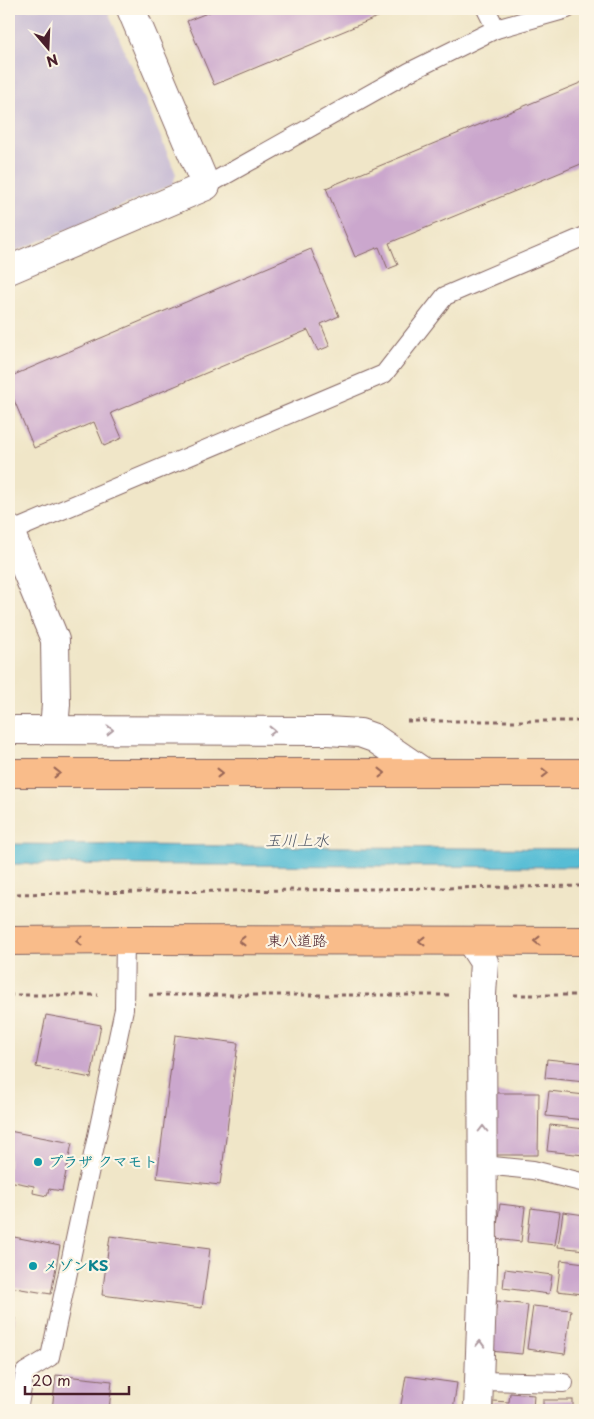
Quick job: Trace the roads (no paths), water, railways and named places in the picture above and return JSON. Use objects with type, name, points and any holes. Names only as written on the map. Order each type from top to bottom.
[{"type":"main road","points":[[9,773],[585,773]]},
{"type":"main road","name":"東八道路","points":[[9,942],[125,940],[585,941]]},
{"type":"street","points":[[9,270],[206,186],[138,11]]},
{"type":"street","points":[[9,530],[55,640],[56,704],[54,730]]},
{"type":"street","points":[[9,730],[327,731],[360,733],[383,743],[425,773]]},
{"type":"street","points":[[470,942],[484,962],[482,995],[483,1268],[478,1410]]},
{"type":"lane","points":[[486,9],[496,29]]},
{"type":"lane","points":[[206,186],[409,72],[496,29],[566,9]]},
{"type":"lane","points":[[9,530],[384,374],[445,296],[585,236]]},
{"type":"lane","points":[[18,1410],[25,1372],[50,1357],[124,1009],[125,940]]},
{"type":"lane","points":[[483,1165],[533,1170],[585,1183]]},
{"type":"lane","points":[[479,1381],[564,1383]]},
{"type":"water","points":[[9,844],[585,849],[585,867],[9,864]]},
{"type":"place","name":"プラザ クマモト","points":[[38,1162]]},
{"type":"place","name":"メゾンKS","points":[[33,1266]]},
{"type":"water label","name":"玉川上水","points":[[297,840]]}]
